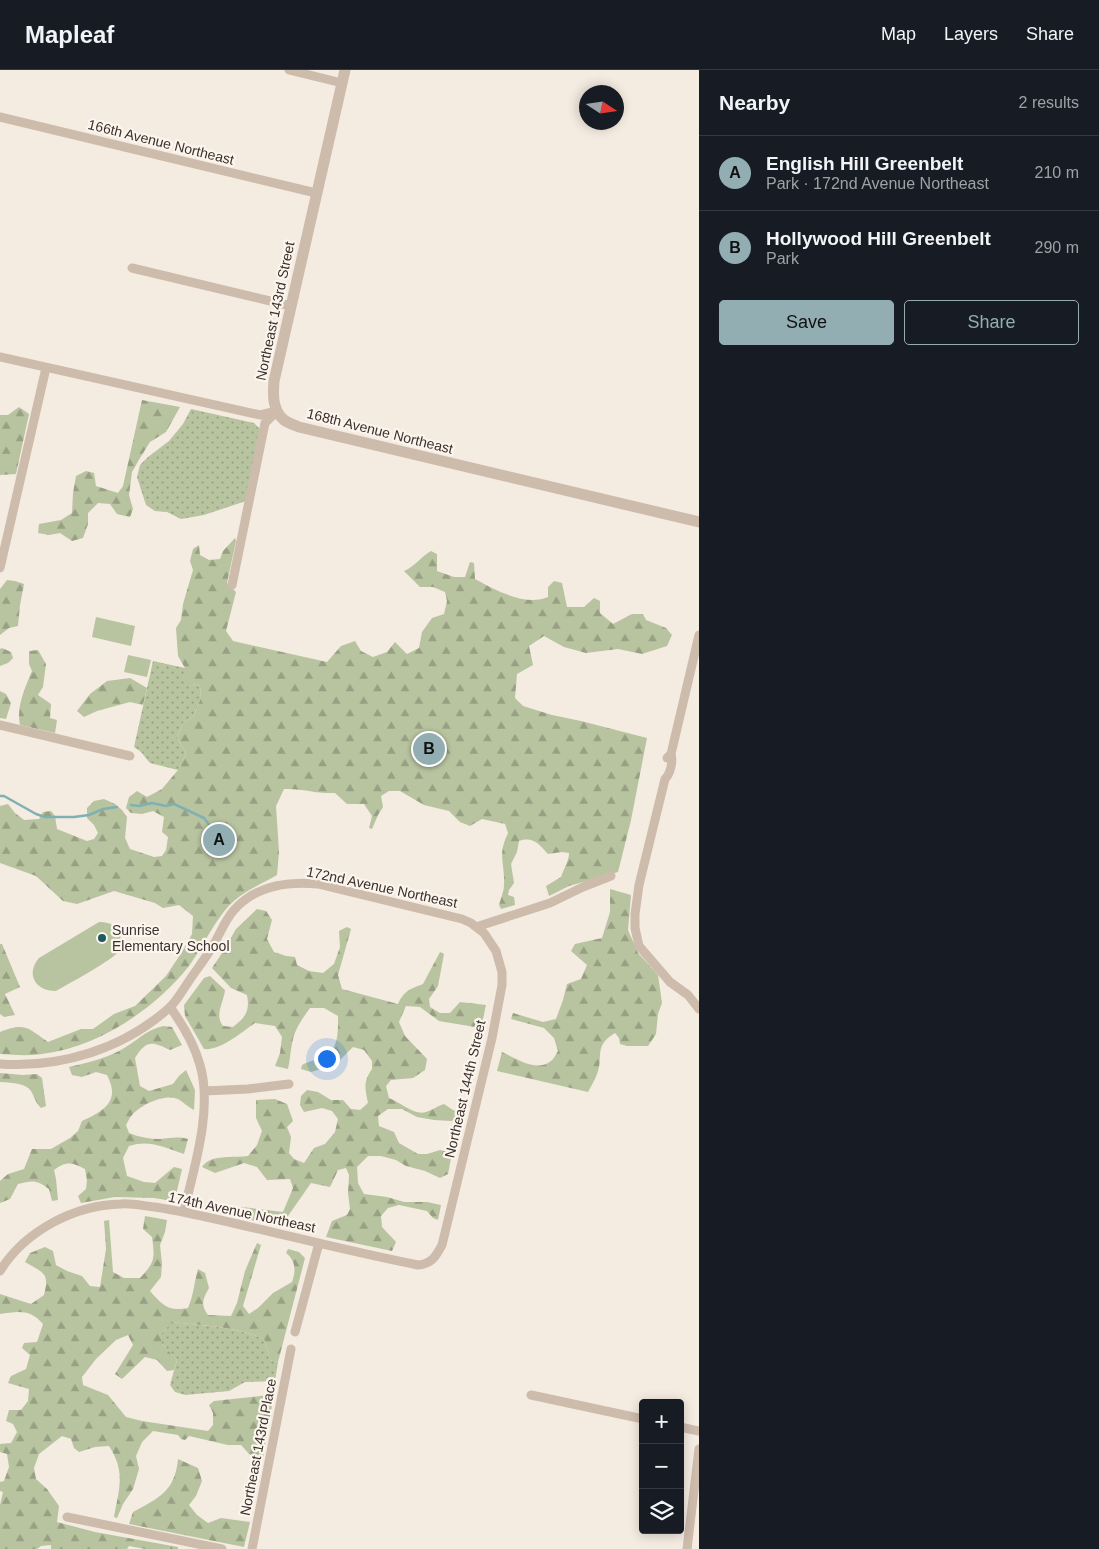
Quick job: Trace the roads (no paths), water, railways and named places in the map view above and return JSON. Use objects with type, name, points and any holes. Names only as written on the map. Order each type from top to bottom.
[{"type":"street","points":[[289,70],[342,83]]},
{"type":"street","name":"Northeast 143rd Street","points":[[277,411],[273,399],[274,381],[345,70]]},
{"type":"street","name":"166th Avenue Northeast","points":[[0,117],[316,193]]},
{"type":"street","points":[[132,268],[291,306]]},
{"type":"street","points":[[0,357],[260,416],[277,411]]},
{"type":"street","points":[[0,568],[46,368]]},
{"type":"street","points":[[232,585],[265,423],[277,411]]},
{"type":"street","name":"168th Avenue Northeast","points":[[277,411],[284,420],[299,428],[699,522]]},
{"type":"street","points":[[699,635],[671,754],[672,758],[668,776],[665,779],[639,885],[635,914],[635,928],[639,946],[670,982],[688,995],[699,1009]]},
{"type":"street","points":[[0,725],[130,756]]},
{"type":"street","points":[[476,927],[548,903],[611,876]]},
{"type":"street","name":"172nd Avenue Northeast","points":[[0,1064],[19,1066],[74,1058],[106,1048],[134,1034],[170,1007],[210,952],[233,910],[255,894],[283,883],[318,884],[462,919],[476,927]]},
{"type":"street","name":"Northeast 144th Street","points":[[432,1261],[442,1244],[492,1038],[502,985],[502,972],[496,951],[484,933],[476,927]]},
{"type":"street","points":[[688,995],[699,996]]},
{"type":"street","points":[[170,1007],[185,1029],[194,1048],[201,1066],[204,1091],[205,1110],[184,1212]]},
{"type":"street","points":[[204,1091],[248,1089],[289,1084]]},
{"type":"street","name":"174th Avenue Northeast","points":[[0,1271],[14,1252],[47,1226],[85,1209],[112,1205],[139,1205],[184,1212],[418,1265],[432,1261]]},
{"type":"street","points":[[295,1332],[319,1243]]},
{"type":"street","name":"Northeast 143rd Place","points":[[252,1549],[291,1350]]},
{"type":"street","points":[[531,1395],[639,1418]]},
{"type":"street","points":[[684,1428],[699,1431]]},
{"type":"street","points":[[687,1549],[699,1450]]},
{"type":"street","points":[[67,1517],[222,1549]]},
{"type":"waterway","points":[[0,796],[4,796],[45,817],[89,815],[103,809],[117,807]]},
{"type":"waterway","points":[[131,805],[139,806],[152,803],[166,806],[174,804],[204,818],[210,826],[221,828]]},
{"type":"place","name":"Hollywood Hill Greenbelt","points":[[429,749]]},
{"type":"place","name":"English Hill Greenbelt","points":[[219,840]]},
{"type":"place","name":"Sunrise Elementary School","points":[[102,938]]}]
